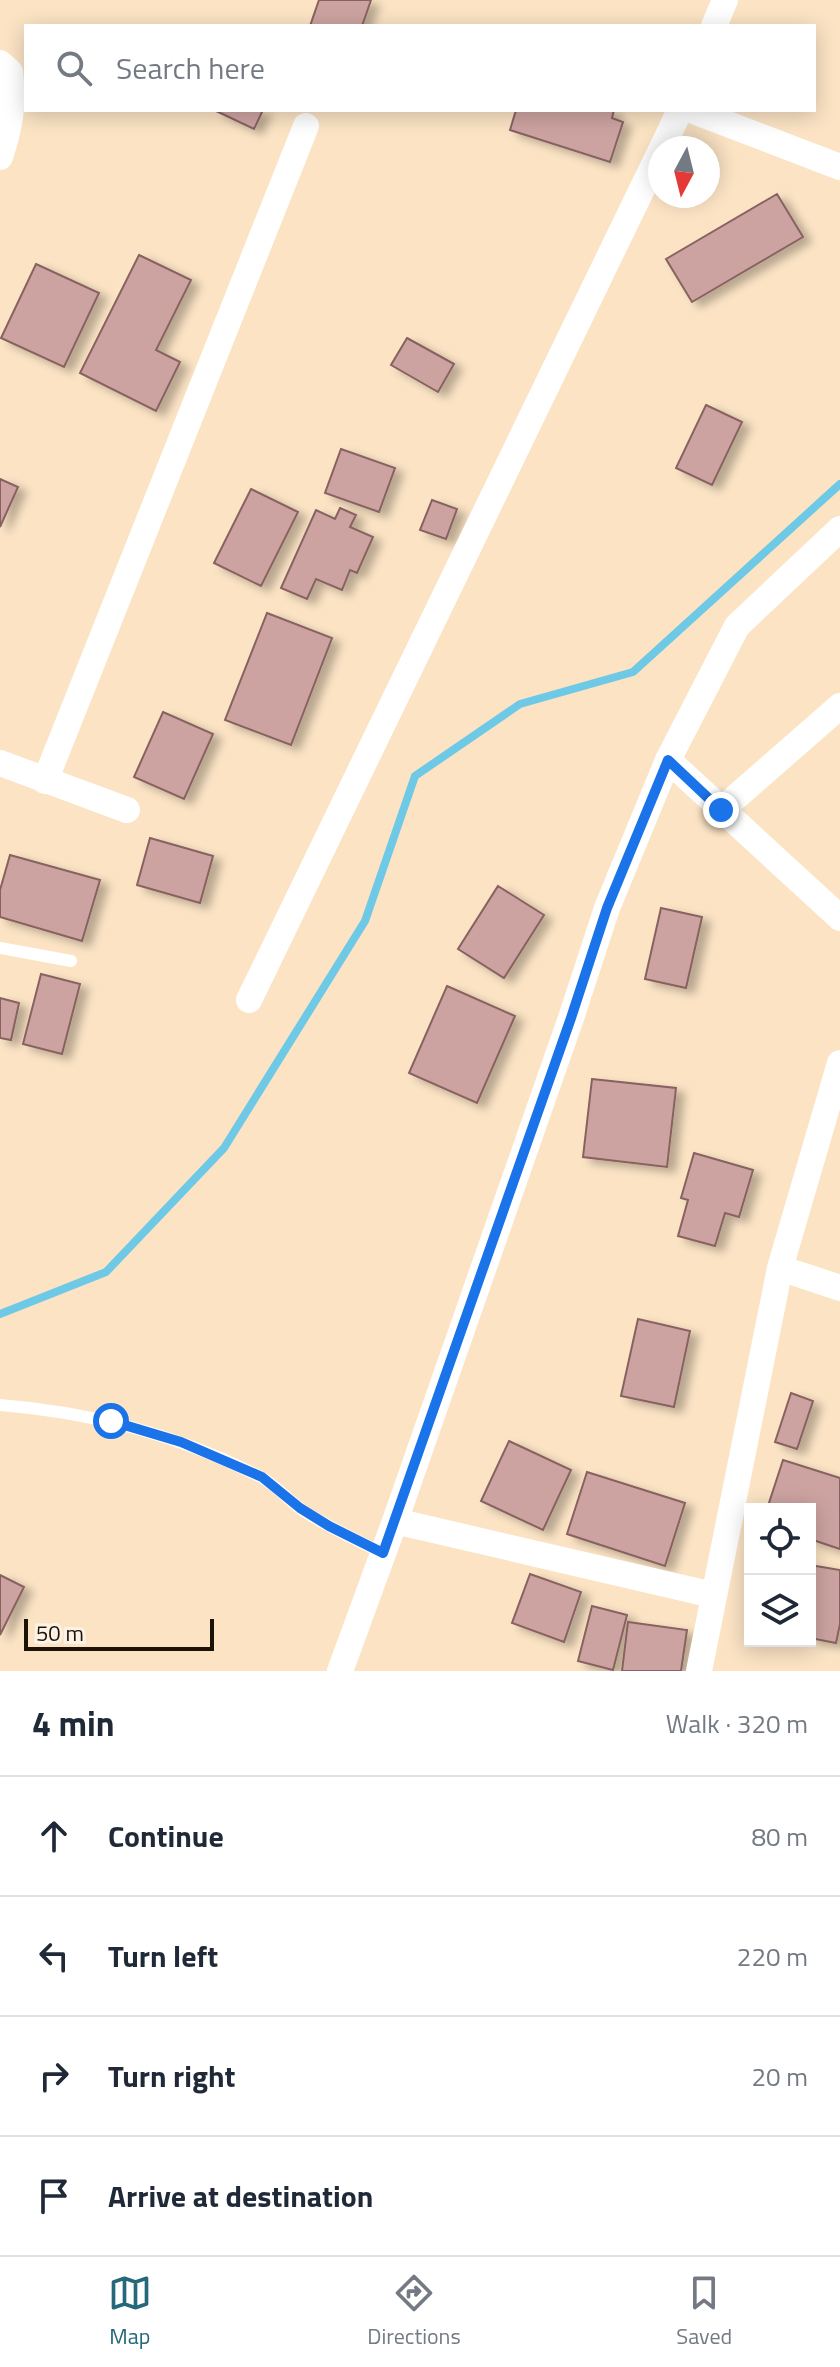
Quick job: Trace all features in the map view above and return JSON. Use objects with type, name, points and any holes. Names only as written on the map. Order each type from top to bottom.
[{"type":"street","points":[[715,24],[725,0]]},
{"type":"street","points":[[0,63],[10,72],[14,97],[0,157]]},
{"type":"street","points":[[668,136],[679,112]]},
{"type":"street","points":[[696,112],[840,167]]},
{"type":"street","points":[[45,781],[306,126]]},
{"type":"street","points":[[249,1000],[648,177]]},
{"type":"street","points":[[340,1671],[607,908],[668,760],[737,626],[840,529]]},
{"type":"street","points":[[721,810],[840,706]]},
{"type":"street","points":[[668,760],[840,918]]},
{"type":"street","points":[[0,763],[127,810]]},
{"type":"street","points":[[699,1671],[780,1268],[840,1063]]},
{"type":"street","points":[[780,1268],[840,1288]]},
{"type":"street","points":[[395,1521],[713,1595]]},
{"type":"lane","points":[[0,948],[71,961]]},
{"type":"lane","points":[[0,1405],[42,1408],[111,1421],[181,1442],[262,1477],[319,1520],[383,1553]]},
{"type":"building","points":[[319,0],[371,0],[363,24],[311,24]]},
{"type":"building","points":[[218,112],[262,112],[254,129]]},
{"type":"building","points":[[515,112],[614,112],[612,118],[623,122],[610,162],[510,130]]},
{"type":"building","points":[[777,194],[803,237],[692,302],[666,259]]},
{"type":"building","points":[[139,255],[191,280],[156,350],[180,362],[156,411],[80,373]]},
{"type":"building","points":[[36,264],[99,293],[64,367],[1,338]]},
{"type":"building","points":[[407,338],[454,364],[438,392],[391,365]]},
{"type":"building","points":[[706,405],[742,422],[712,485],[676,468]]},
{"type":"building","points":[[341,449],[395,468],[379,512],[325,493]]},
{"type":"building","points":[[0,479],[18,487],[0,527]]},
{"type":"building","points":[[251,489],[298,512],[261,586],[214,563]]},
{"type":"building","points":[[432,500],[457,509],[446,539],[420,530]]},
{"type":"building","points":[[340,508],[356,515],[350,527],[373,537],[357,573],[350,570],[342,590],[316,579],[307,599],[281,588],[316,510],[335,519]]},
{"type":"building","points":[[267,613],[332,638],[291,745],[225,720]]},
{"type":"building","points":[[163,712],[213,734],[184,799],[134,777]]},
{"type":"building","points":[[150,838],[213,856],[200,903],[137,885]]},
{"type":"building","points":[[10,855],[100,880],[82,941],[0,917],[0,890]]},
{"type":"building","points":[[498,886],[544,915],[504,978],[458,949]]},
{"type":"building","points":[[661,908],[702,917],[686,988],[645,979]]},
{"type":"building","points":[[41,974],[80,984],[62,1054],[23,1044]]},
{"type":"building","points":[[447,986],[515,1016],[477,1103],[409,1073]]},
{"type":"building","points":[[0,998],[19,1003],[11,1040],[0,1038]]},
{"type":"building","points":[[592,1079],[676,1088],[667,1167],[583,1157]]},
{"type":"building","points":[[694,1153],[753,1170],[739,1217],[725,1213],[715,1246],[678,1236],[688,1200],[681,1198]]},
{"type":"building","points":[[638,1319],[690,1331],[674,1407],[621,1396]]},
{"type":"building","points":[[791,1393],[813,1401],[797,1449],[775,1442]]},
{"type":"building","points":[[509,1441],[571,1470],[543,1530],[481,1501]]},
{"type":"building","points":[[783,1460],[840,1478],[840,1549],[816,1541],[816,1503],[769,1503]]},
{"type":"building","points":[[587,1472],[685,1503],[665,1566],[567,1534]]},
{"type":"building","points":[[816,1566],[840,1570],[840,1624],[836,1643],[816,1639]]},
{"type":"building","points":[[530,1574],[581,1592],[564,1642],[512,1623]]},
{"type":"building","points":[[0,1575],[24,1587],[0,1635]]},
{"type":"building","points":[[592,1606],[627,1615],[613,1670],[578,1661]]},
{"type":"building","points":[[628,1622],[687,1630],[681,1671],[622,1671]]},
{"type":"waterway","points":[[0,1314],[106,1272],[224,1148],[365,921],[415,776],[520,704],[633,672],[840,484]]},
{"type":"route","points":[[111,1421],[181,1442],[262,1477],[300,1508],[383,1553],[607,908],[668,760],[721,810]]}]
